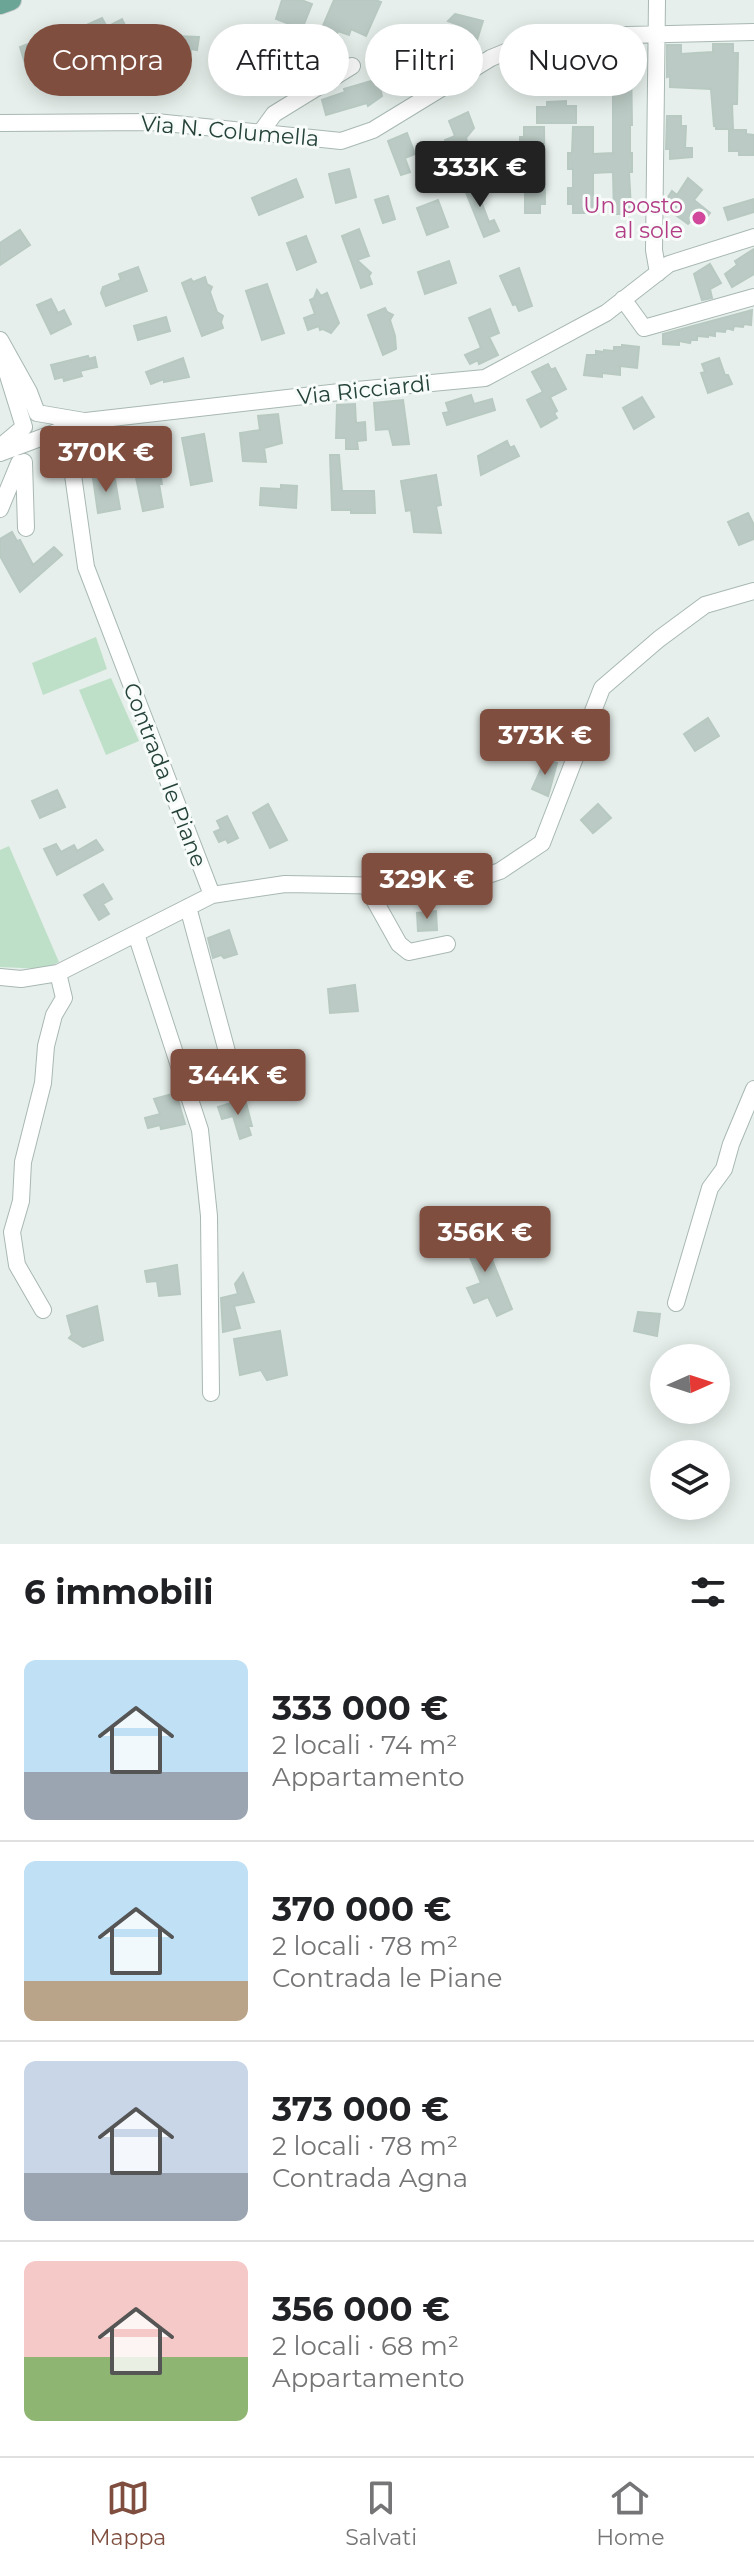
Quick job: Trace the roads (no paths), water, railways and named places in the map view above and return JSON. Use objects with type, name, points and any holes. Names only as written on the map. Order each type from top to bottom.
[{"type":"main road","points":[[0,4],[11,0]]},
{"type":"street","points":[[657,0],[654,250],[658,273]]},
{"type":"street","name":"Via N. Columella","points":[[5,125],[156,122],[341,141],[373,130],[491,58],[542,37],[754,32]]},
{"type":"street","points":[[261,132],[274,114],[352,66]]},
{"type":"street","name":"Via Ricciardi","points":[[86,421],[485,378],[606,313],[669,264],[754,237]]},
{"type":"street","points":[[623,299],[644,328],[754,297]]},
{"type":"street","points":[[0,340],[37,413]]},
{"type":"street","points":[[0,359],[28,436],[38,440]]},
{"type":"street","points":[[0,450],[24,427],[27,417],[37,413],[86,421]]},
{"type":"street","points":[[37,413],[46,416],[51,426],[47,435],[38,440]]},
{"type":"street","points":[[0,450],[38,440],[86,421]]},
{"type":"street","name":"Contrada le Piane","points":[[0,977],[21,979],[58,973],[212,895],[86,567],[73,475],[59,431]]},
{"type":"street","points":[[0,509],[21,463],[26,528]]},
{"type":"street","points":[[212,895],[285,884],[453,887],[500,871],[542,843],[602,688],[705,605],[754,591]]},
{"type":"street","points":[[366,885],[399,944],[409,952],[447,944]]},
{"type":"street","points":[[188,907],[236,1085]]},
{"type":"street","points":[[136,934],[200,1130],[209,1216],[211,1393]]},
{"type":"street","points":[[43,1310],[17,1265],[12,1232],[21,1201],[23,1162],[43,1083],[46,1046],[54,1015],[64,998],[58,973]]},
{"type":"street","points":[[676,1303],[710,1188],[724,1169],[734,1135],[754,1089]]},
{"type":"place","name":"Un posto al sole","points":[[699,218]]}]
